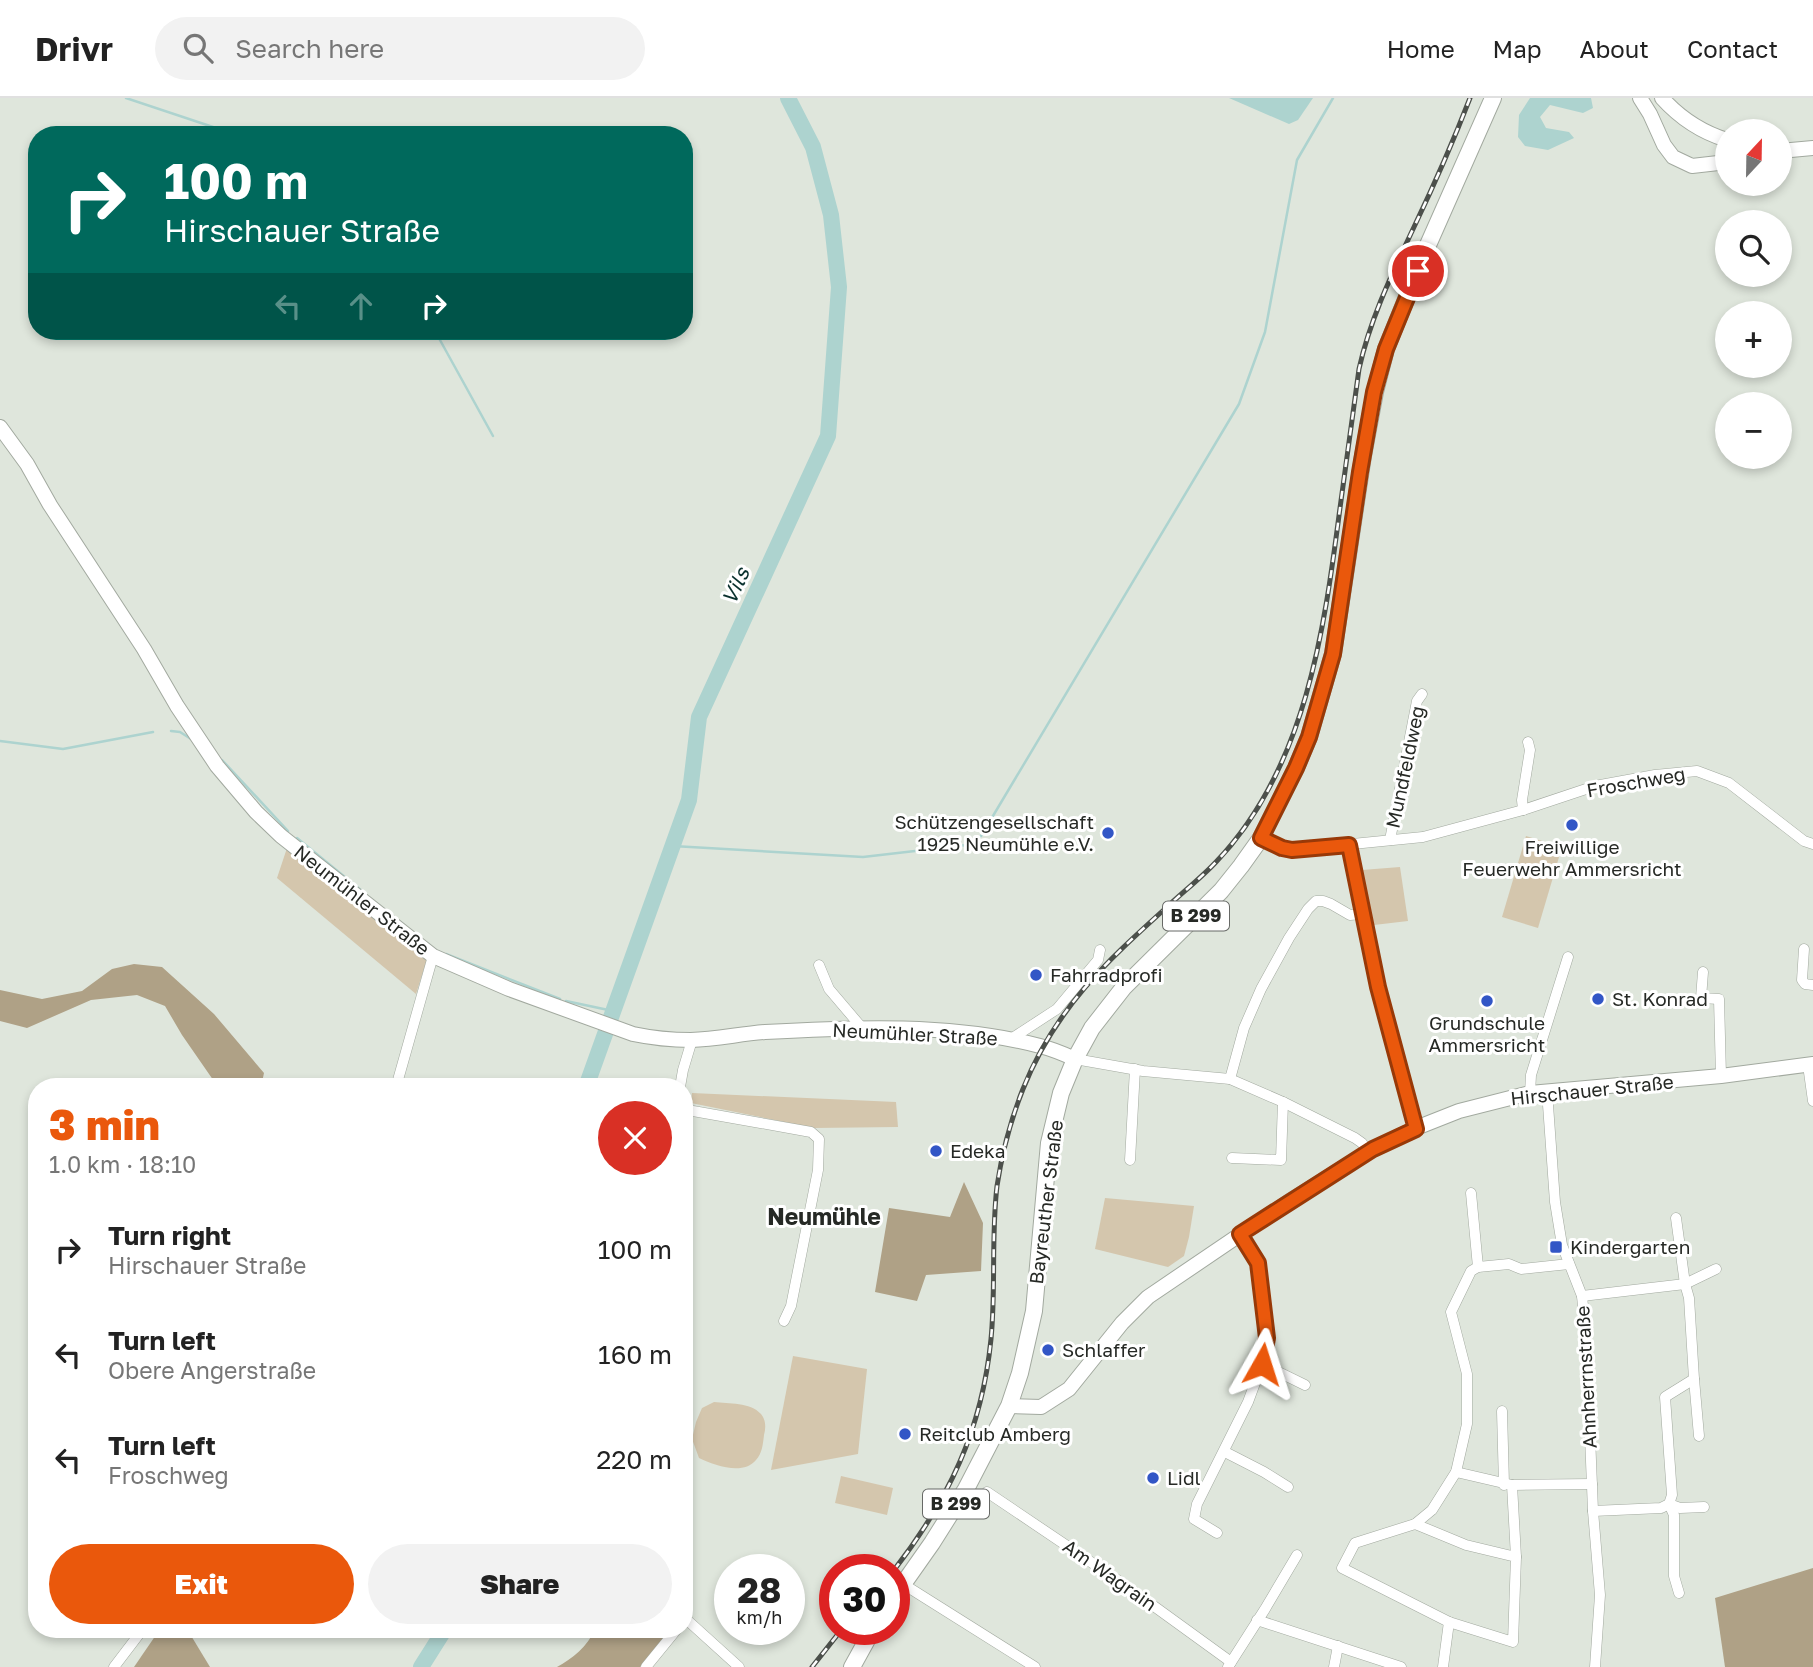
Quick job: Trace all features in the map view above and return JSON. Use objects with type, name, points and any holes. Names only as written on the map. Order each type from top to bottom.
[{"type":"main road","name":"Bayreuther Straße","points":[[910,1575],[966,1489],[998,1431],[1020,1373],[1034,1311],[1049,1143],[1061,1093],[1075,1059],[1092,1028],[1124,988],[1221,891],[1261,838],[1309,737],[1333,654],[1374,392],[1386,349],[1428,245],[1493,98]]},
{"type":"main road","points":[[852,1667],[864,1645]]},
{"type":"street","points":[[1640,98],[1672,158],[1692,166],[1715,163]]},
{"type":"street","points":[[1662,98],[1674,112],[1703,132],[1715,136]]},
{"type":"street","points":[[1792,150],[1813,148]]},
{"type":"street","name":"Neumühler Straße","points":[[0,427],[27,464],[50,505],[217,766],[256,812],[281,836],[433,956],[509,989],[633,1034],[692,1040],[824,1028],[911,1029],[1011,1039],[1043,1046],[1075,1059]]},
{"type":"street","name":"Mundfeldweg","points":[[1390,841],[1417,701],[1422,694]]},
{"type":"street","points":[[1523,810],[1522,800],[1530,750],[1528,742]]},
{"type":"street","name":"Froschweg","points":[[1261,838],[1292,850],[1423,837],[1523,810],[1595,786],[1655,775],[1697,771],[1729,783],[1804,841],[1813,844]]},
{"type":"street","points":[[1349,845],[1378,987],[1416,1129]]},
{"type":"street","points":[[1230,1079],[1244,1028],[1261,989],[1308,909],[1316,901],[1323,901],[1350,915],[1362,914]]},
{"type":"street","points":[[1804,949],[1802,980],[1805,984],[1813,985]]},
{"type":"street","name":"Neumühler Straße","points":[[1011,1039],[1057,1009],[1098,960],[1100,950]]},
{"type":"street","points":[[399,1078],[433,956]]},
{"type":"street","points":[[1530,1093],[1531,1075],[1568,957]]},
{"type":"street","points":[[818,965],[829,989],[863,1029]]},
{"type":"street","points":[[1703,972],[1701,998],[1719,999],[1721,1076]]},
{"type":"street","points":[[681,1078],[692,1040]]},
{"type":"street","points":[[1075,1059],[1135,1069],[1230,1079],[1355,1138],[1368,1152]]},
{"type":"street","points":[[1811,1064],[1813,1101]]},
{"type":"street","name":"Hirschauer Straße","points":[[1009,1406],[1041,1407],[1069,1389],[1122,1323],[1148,1297],[1368,1152],[1416,1129],[1459,1111],[1530,1093],[1721,1076],[1811,1064]]},
{"type":"street","points":[[1130,1160],[1135,1069]]},
{"type":"street","name":"Ahnherrnstraße","points":[[1547,1091],[1555,1202],[1562,1245],[1581,1296],[1586,1336],[1593,1511],[1600,1595],[1595,1667]]},
{"type":"street","points":[[1232,1158],[1281,1160],[1283,1102]]},
{"type":"street","points":[[693,1111],[811,1132],[819,1139],[818,1170],[792,1306],[784,1321]]},
{"type":"street","points":[[1471,1194],[1478,1267]]},
{"type":"street","points":[[1676,1218],[1689,1298],[1699,1436]]},
{"type":"street","points":[[1217,1532],[1194,1519],[1197,1504],[1248,1402],[1262,1364],[1267,1338],[1258,1263],[1240,1234]]},
{"type":"street","points":[[1502,1411],[1516,1557],[1513,1642],[1449,1622],[1342,1568],[1355,1544],[1415,1524],[1433,1510],[1456,1472],[1467,1424],[1467,1374],[1451,1312],[1471,1271],[1478,1267],[1510,1264],[1521,1269],[1569,1264]]},
{"type":"street","points":[[1581,1296],[1685,1284],[1716,1269]]},
{"type":"street","points":[[1262,1364],[1305,1385]]},
{"type":"street","points":[[1679,1593],[1674,1576],[1674,1515],[1669,1504],[1672,1495],[1665,1397],[1694,1379]]},
{"type":"street","points":[[1224,1452],[1288,1487]]},
{"type":"street","points":[[1456,1472],[1508,1485],[1592,1484]]},
{"type":"street","name":"Am Wagrain","points":[[987,1492],[1122,1583],[1229,1665],[1297,1555]]},
{"type":"street","points":[[1593,1511],[1661,1508],[1669,1504],[1680,1508],[1703,1507]]},
{"type":"street","points":[[1415,1524],[1466,1545],[1516,1557]]},
{"type":"street","points":[[910,1597],[1035,1667]]},
{"type":"street","points":[[1257,1620],[1396,1666]]},
{"type":"street","points":[[1443,1667],[1449,1622]]},
{"type":"street","points":[[693,1626],[739,1667]]},
{"type":"street","points":[[114,1667],[136,1638]]},
{"type":"street","points":[[646,1667],[670,1638]]},
{"type":"street","points":[[1334,1667],[1338,1646]]},
{"type":"shaded area","points":[[1526,836],[1562,847],[1538,928],[1502,917]]},
{"type":"shaded area","points":[[287,848],[427,959],[416,994],[277,878]]},
{"type":"shaded area","points":[[1400,867],[1408,921],[1374,925],[1362,870]]},
{"type":"shaded area","points":[[134,964],[162,967],[214,1014],[264,1073],[263,1078],[212,1078],[165,1006],[137,995],[91,1000],[27,1028],[0,1021],[0,990],[42,999],[82,991],[112,969]]},
{"type":"shaded area","points":[[693,1093],[896,1102],[898,1127],[814,1128],[693,1103]]},
{"type":"shaded area","points":[[964,1182],[983,1223],[981,1271],[926,1275],[917,1301],[875,1292],[889,1208],[950,1217]]},
{"type":"shaded area","points":[[1105,1198],[1194,1206],[1184,1256],[1168,1267],[1095,1249]]},
{"type":"shaded area","points":[[793,1356],[867,1369],[858,1454],[771,1470]]},
{"type":"shaded area","points":[[714,1402],[745,1405],[763,1416],[765,1427],[758,1458],[744,1467],[728,1468],[699,1458],[693,1435],[702,1408]]},
{"type":"shaded area","points":[[841,1476],[893,1488],[887,1515],[835,1503]]},
{"type":"shaded area","points":[[1813,1568],[1813,1667],[1725,1667],[1715,1598]]},
{"type":"shaded area","points":[[154,1638],[192,1638],[210,1667],[134,1667]]},
{"type":"shaded area","points":[[590,1638],[665,1638],[640,1667],[557,1667]]},
{"type":"water","points":[[1229,98],[1313,98],[1298,120],[1289,124]]},
{"type":"water","points":[[1530,98],[1591,98],[1593,108],[1583,113],[1550,105],[1540,117],[1546,128],[1569,132],[1574,138],[1548,150],[1525,146],[1518,137],[1519,115]]},
{"type":"waterway","points":[[126,98],[210,126]]},
{"type":"waterway","name":"Vils","points":[[589,1078],[689,800],[699,717],[828,436],[839,287],[831,215],[813,147],[788,98]]},
{"type":"waterway","points":[[673,846],[863,857],[967,845],[981,836],[1239,404],[1265,332],[1297,160],[1333,98]]},
{"type":"waterway","points":[[440,340],[493,436]]},
{"type":"waterway","points":[[171,731],[180,732],[191,739]]},
{"type":"waterway","points":[[0,741],[63,749],[153,732]]},
{"type":"waterway","points":[[222,760],[288,831]]},
{"type":"waterway","points":[[297,838],[362,891]]},
{"type":"waterway","points":[[446,954],[560,999]]},
{"type":"waterway","points":[[566,1001],[613,1011]]},
{"type":"waterway","name":"Vils","points":[[421,1667],[439,1638]]},
{"type":"railway","points":[[906,1554],[931,1517],[960,1462],[980,1404],[991,1339],[997,1186],[1011,1124],[1036,1061],[1050,1035],[1084,989],[1123,948],[1216,862],[1247,825],[1271,784],[1291,741],[1306,696],[1327,602],[1359,369],[1369,332],[1470,98]]},
{"type":"railway","points":[[812,1667],[829,1645]]},
{"type":"place","name":"Freiwillige Feuerwehr Ammersricht","points":[[1572,825]]},
{"type":"place","name":"Schützengesellschaft 1925 Neumühle e.V.","points":[[1108,833]]},
{"type":"place","name":"Fahrradprofi","points":[[1036,975]]},
{"type":"place","name":"St. Konrad","points":[[1598,999]]},
{"type":"place","name":"Grundschule Ammersricht","points":[[1487,1001]]},
{"type":"place","name":"Edeka","points":[[936,1151]]},
{"type":"place","name":"Kindergarten","points":[[1556,1247]]},
{"type":"place","name":"Schlaffer","points":[[1048,1350]]},
{"type":"place","name":"Reitclub Amberg","points":[[905,1434]]},
{"type":"place","name":"Lidl","points":[[1153,1478]]},
{"type":"district","name":"Neumühle","points":[[824,1217]]},
{"type":"route","points":[[1262,1364],[1267,1338],[1258,1263],[1240,1234],[1373,1149],[1416,1129],[1378,987],[1349,845],[1292,850],[1261,838],[1309,737],[1333,654],[1374,392],[1386,349],[1418,271]]}]
